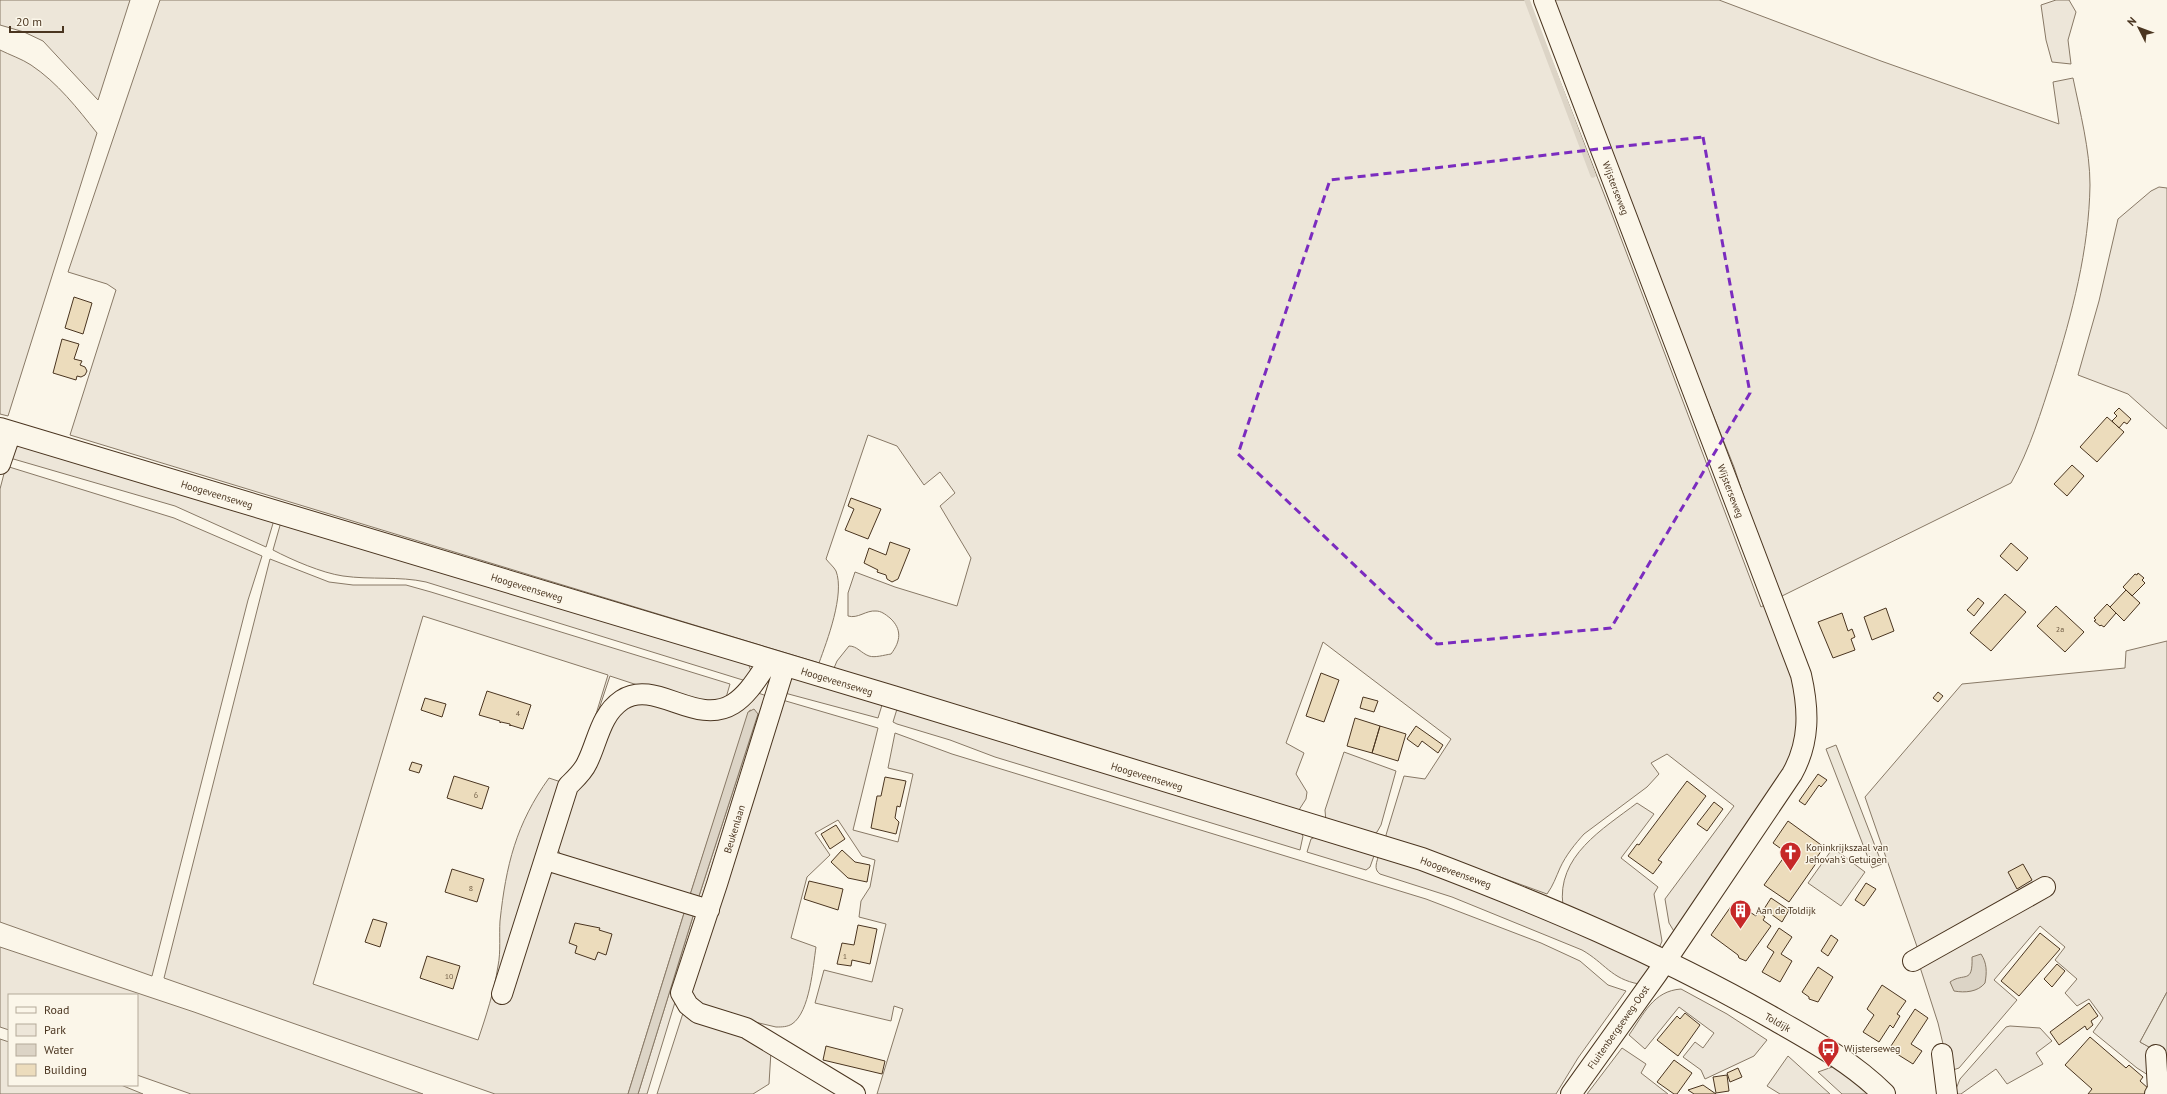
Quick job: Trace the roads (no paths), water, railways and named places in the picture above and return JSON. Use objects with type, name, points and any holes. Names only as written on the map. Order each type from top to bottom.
[{"type":"main road","name":"Hoogeveenseweg","points":[[6,431],[777,662],[1422,859],[1507,891],[1665,961]]},
{"type":"main road","name":"Toldijk","points":[[1665,961],[1749,1005],[1833,1054],[1857,1069],[1884,1094]]},
{"type":"street","name":"Wijsterseweg","points":[[1544,0],[1795,661],[1806,698],[1807,718],[1805,745],[1798,765],[1665,961]]},
{"type":"street","points":[[1,461],[6,431]]},
{"type":"street","points":[[502,994],[546,860],[568,786],[587,764],[601,725],[610,711],[621,700],[631,695],[659,696],[690,708],[706,710],[721,709],[732,704],[745,694],[777,662]]},
{"type":"street","name":"Beukenlaan","points":[[777,662],[709,910],[681,993],[688,1005],[698,1013],[746,1028],[854,1094]]},
{"type":"street","points":[[546,860],[709,910]]},
{"type":"street","points":[[1913,961],[2045,887]]},
{"type":"street","name":"Fluitenbergseweg-Oost","points":[[1571,1094],[1665,961]]},
{"type":"street","points":[[1942,1054],[1948,1094]]},
{"type":"street","points":[[2155,1094],[2158,1090],[2156,1055]]},
{"type":"water","points":[[754,709],[758,714],[698,899],[690,895],[748,712]]},
{"type":"water","points":[[685,910],[694,913],[638,1094],[628,1094]]},
{"type":"water","points":[[1981,954],[1986,968],[1985,983],[1975,990],[1962,992],[1954,991],[1950,982],[1969,975],[1972,966],[1972,957]]},
{"type":"waterway","points":[[1527,0],[1593,175]]},
{"type":"place","name":"Koninkrijkszaal van Jehovah's Getuigen","points":[[1791,872]]},
{"type":"place","name":"Aan de Toldijk","points":[[1741,930]]},
{"type":"place","name":"Wijsterseweg","points":[[1829,1068]]}]
